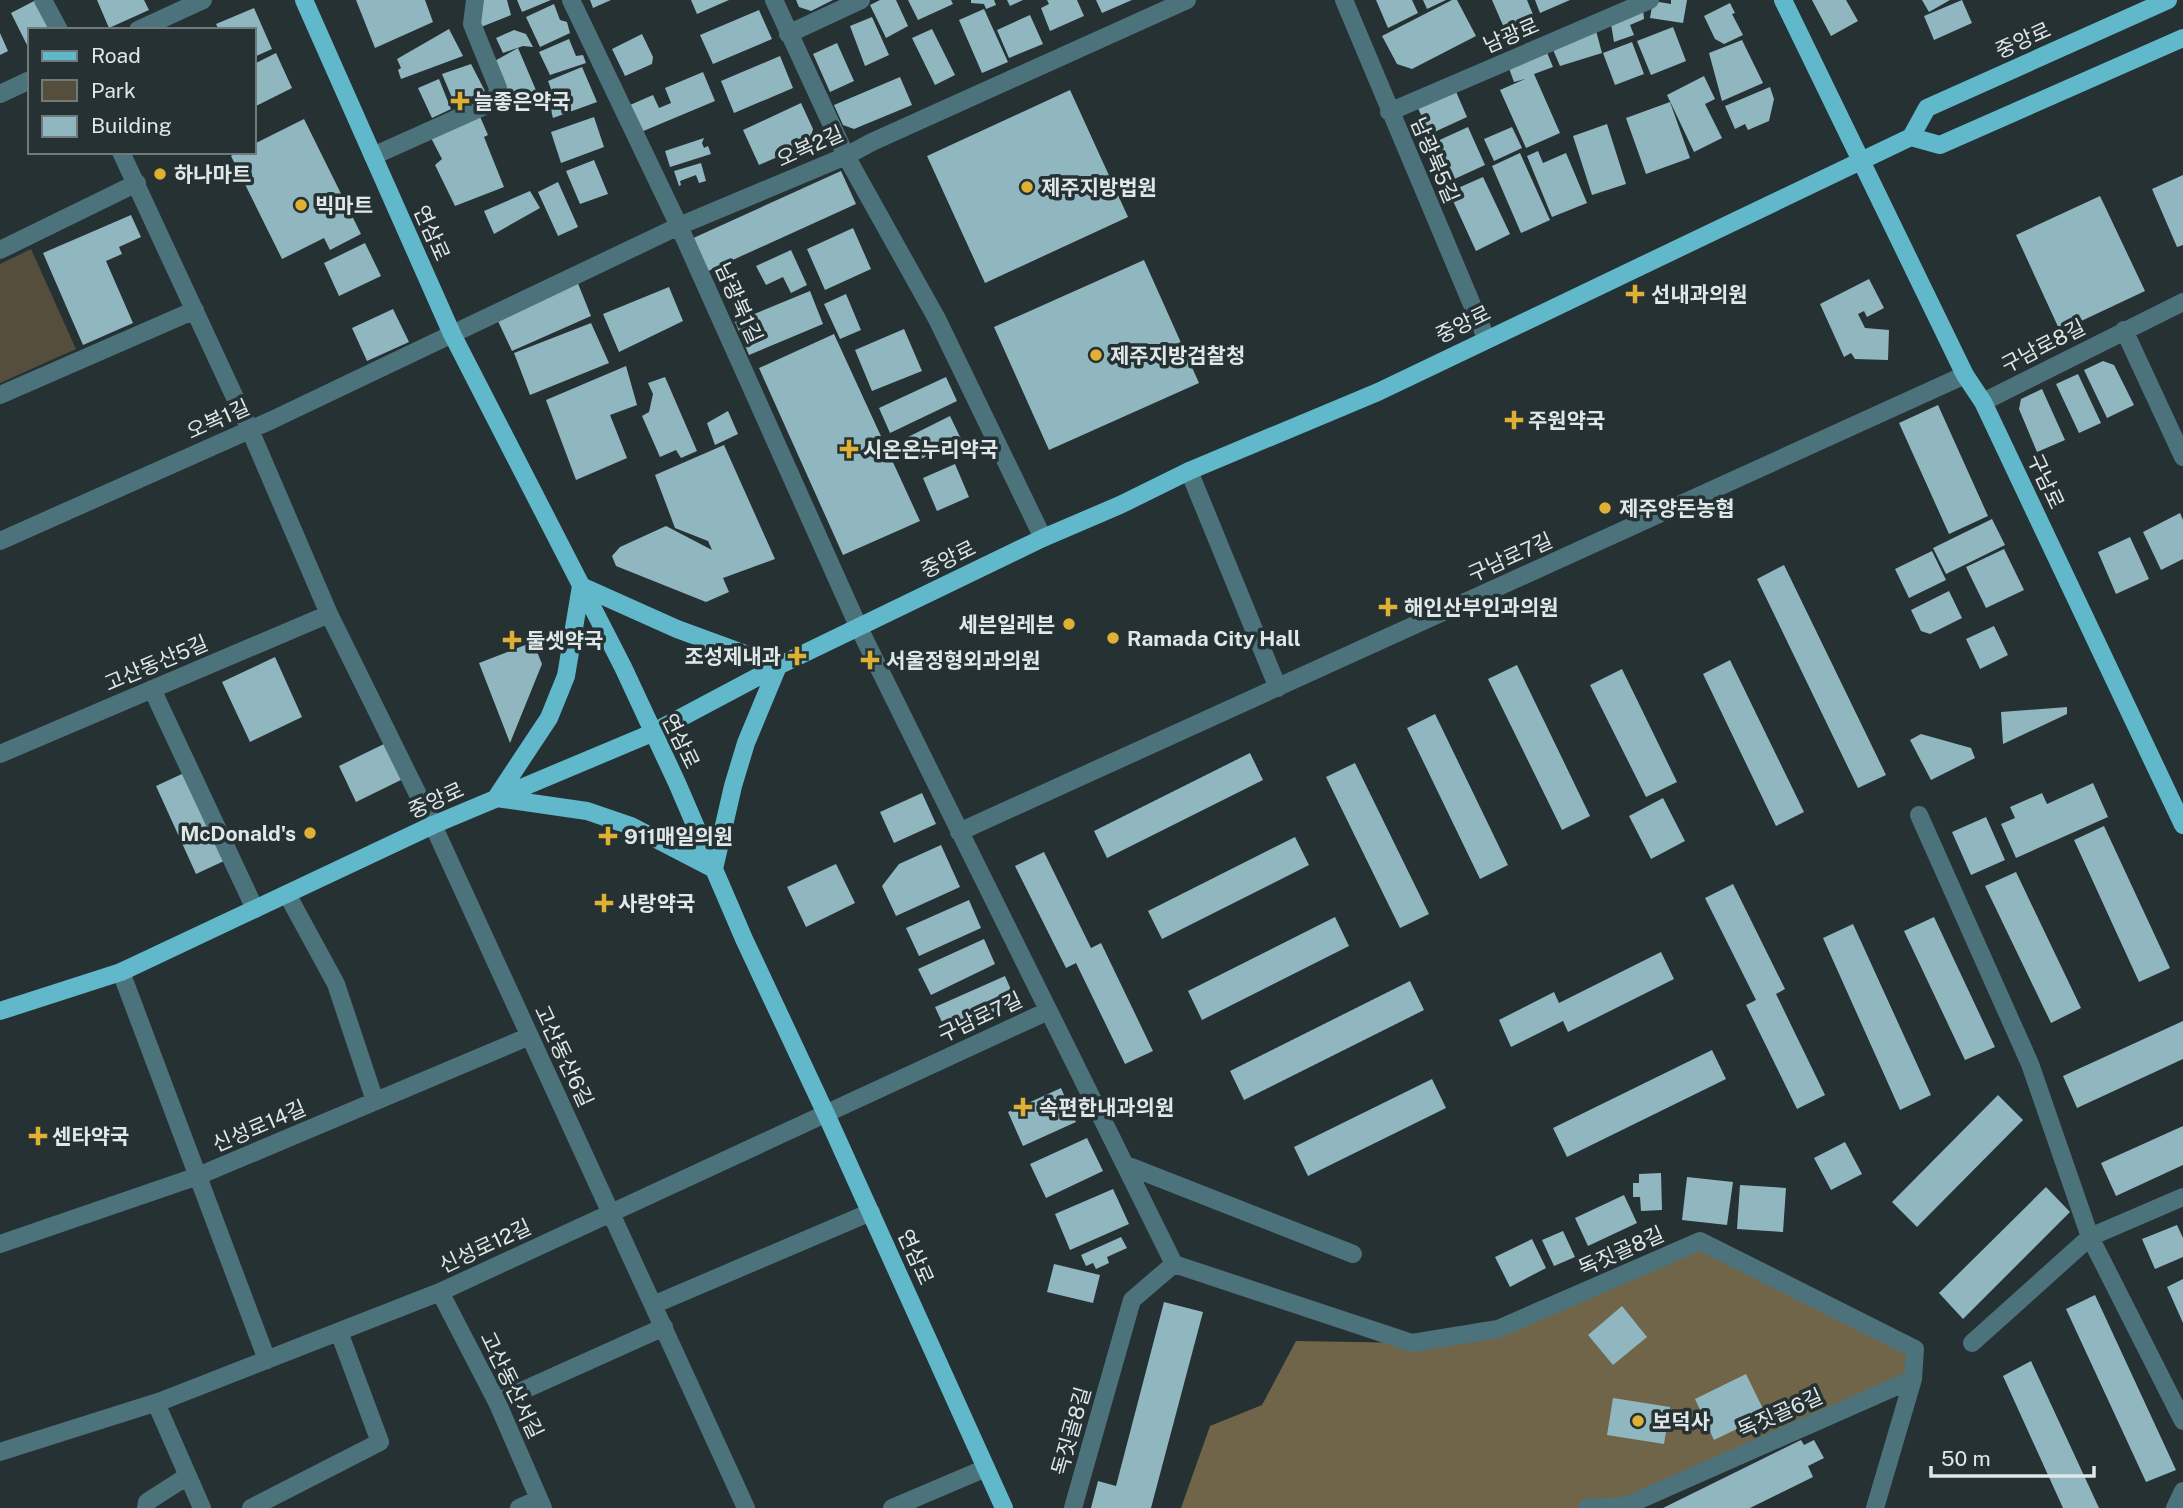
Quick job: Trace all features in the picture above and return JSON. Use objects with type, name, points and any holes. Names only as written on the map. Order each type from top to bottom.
[{"type":"main road","name":"연삼로","points":[[304,0],[452,334],[623,667],[677,783],[1004,1508]]},
{"type":"main road","points":[[1783,0],[1859,160]]},
{"type":"main road","name":"중앙로","points":[[0,1011],[121,972],[433,825],[652,733],[778,666],[1043,538],[1120,505],[1189,471],[1378,391],[1911,137],[1927,108],[2168,0]]},
{"type":"main road","points":[[1911,137],[1940,145],[2183,38]]},
{"type":"main road","name":"구남로","points":[[1859,160],[1965,375],[1983,402],[2183,825]]},
{"type":"main road","points":[[581,586],[677,629],[778,666],[746,743],[714,869],[631,826],[587,811],[496,798],[549,718],[566,676],[581,586]]},
{"type":"street","points":[[43,0],[58,28]]},
{"type":"street","points":[[142,28],[203,0]]},
{"type":"street","points":[[373,156],[496,99],[498,88],[472,24],[475,0]]},
{"type":"street","name":"남광북1길","points":[[571,0],[679,226],[859,628]]},
{"type":"street","points":[[774,0],[846,156],[937,319],[1043,538]]},
{"type":"street","points":[[788,34],[861,0]]},
{"type":"street","name":"오복2길","points":[[452,334],[679,226],[846,156],[1187,0]]},
{"type":"street","name":"남광북5길","points":[[1344,0],[1486,338]]},
{"type":"street","name":"남광로","points":[[1389,112],[1650,0]]},
{"type":"street","points":[[0,94],[28,81]]},
{"type":"street","points":[[122,154],[250,430],[329,614],[433,825]]},
{"type":"street","points":[[0,250],[137,183]]},
{"type":"street","name":"구남로8길","points":[[1983,402],[2183,302]]},
{"type":"street","points":[[0,395],[195,310]]},
{"type":"street","points":[[2124,330],[2183,457]]},
{"type":"street","name":"오복1길","points":[[0,541],[250,430],[452,334]]},
{"type":"street","name":"구남로7길","points":[[959,832],[1965,375]]},
{"type":"street","points":[[1189,471],[1278,688]]},
{"type":"street","name":"고산동산5길","points":[[2,750],[329,614]]},
{"type":"street","name":"구남로7길","points":[[826,1114],[1048,1011],[859,628]]},
{"type":"street","points":[[152,689],[255,909]]},
{"type":"street","points":[[1919,815],[2030,1064],[2090,1237],[2183,1421]]},
{"type":"street","name":"고산동산6길","points":[[433,825],[746,1508]]},
{"type":"street","points":[[287,894],[336,984],[375,1101]]},
{"type":"street","points":[[121,972],[267,1360]]},
{"type":"street","points":[[1048,1011],[1174,1264]]},
{"type":"street","name":"신성로14길","points":[[0,1244],[198,1176],[530,1036]]},
{"type":"street","name":"신성로12길","points":[[0,1452],[156,1403],[440,1292],[826,1114]]},
{"type":"street","points":[[1126,1165],[1353,1254]]},
{"type":"street","points":[[1972,1343],[2090,1237],[2183,1196]]},
{"type":"street","points":[[653,1305],[871,1212]]},
{"type":"street","name":"독짓골8길","points":[[1073,1508],[1132,1300],[1174,1264],[1412,1343],[1498,1329],[1700,1241],[1915,1349],[1913,1379],[1875,1508]]},
{"type":"street","name":"고산동산서길","points":[[440,1292],[497,1402],[541,1504],[519,1508]]},
{"type":"street","points":[[497,1402],[664,1327]]},
{"type":"street","points":[[251,1508],[380,1442],[340,1332]]},
{"type":"street","name":"독짓골6길","points":[[1587,1508],[1625,1507],[1913,1379]]},
{"type":"street","points":[[156,1403],[201,1508]]},
{"type":"street","points":[[891,1508],[986,1468]]},
{"type":"street","points":[[146,1508],[147,1502],[186,1477]]},
{"type":"street","points":[[2175,1508],[2183,1492]]},
{"type":"green space","points":[[31,249],[76,349],[0,383],[0,264]]},
{"type":"shaded area","points":[[1700,1241],[1915,1349],[1913,1379],[1599,1508],[1181,1508],[1210,1426],[1262,1405],[1296,1341],[1412,1343],[1498,1329]]},
{"type":"building","points":[[36,0],[52,28],[28,28],[28,47],[11,13]]},
{"type":"building","points":[[97,0],[144,0],[149,10],[109,28]]},
{"type":"building","points":[[356,0],[425,0],[433,22],[375,48]]},
{"type":"building","points":[[481,0],[507,0],[511,15],[481,27],[475,13]]},
{"type":"building","points":[[517,0],[551,0],[522,12]]},
{"type":"building","points":[[590,0],[611,0],[593,8]]},
{"type":"building","points":[[691,0],[729,0],[697,14]]},
{"type":"building","points":[[796,0],[833,0],[811,11],[799,7]]},
{"type":"building","points":[[880,0],[896,0],[908,26],[886,38],[870,5]]},
{"type":"building","points":[[908,0],[951,0],[953,4],[918,20]]},
{"type":"building","points":[[971,0],[994,0],[996,5],[986,9],[984,4],[971,3]]},
{"type":"building","points":[[1007,0],[1023,0],[1010,6]]},
{"type":"building","points":[[1047,0],[1077,0],[1084,16],[1050,31],[1041,8],[1049,4]]},
{"type":"building","points":[[1096,0],[1132,0],[1102,13]]},
{"type":"building","points":[[1376,0],[1412,0],[1418,13],[1388,28]]},
{"type":"building","points":[[1423,0],[1446,0],[1427,9]]},
{"type":"building","points":[[1452,0],[1457,0],[1476,36],[1412,69],[1397,64],[1382,36]]},
{"type":"building","points":[[1492,0],[1527,0],[1534,17],[1505,30]]},
{"type":"building","points":[[1535,0],[1570,0],[1540,13]]},
{"type":"building","points":[[1671,0],[1687,0],[1683,23],[1650,18],[1653,1],[1671,4]]},
{"type":"building","points":[[1812,0],[1846,0],[1858,21],[1831,36]]},
{"type":"building","points":[[1922,0],[1950,0],[1929,12]]},
{"type":"building","points":[[1962,0],[1972,23],[1934,40],[1924,16]]},
{"type":"building","points":[[1730,3],[1735,13],[1732,14],[1743,35],[1724,44],[1715,39],[1704,16]]},
{"type":"building","points":[[554,4],[560,20],[567,22],[570,33],[540,47],[526,17]]},
{"type":"building","points":[[254,8],[272,49],[256,56],[256,28],[218,28],[216,24]]},
{"type":"building","points":[[984,9],[1008,62],[982,73],[959,20]]},
{"type":"building","points":[[1643,9],[1644,19],[1630,25],[1634,35],[1614,42],[1611,24]]},
{"type":"building","points":[[759,10],[772,39],[713,64],[700,35]]},
{"type":"building","points":[[1030,15],[1043,44],[1009,58],[997,30]]},
{"type":"building","points":[[872,17],[889,55],[865,66],[850,26]]},
{"type":"building","points":[[1595,27],[1602,53],[1560,66],[1551,45]]},
{"type":"building","points":[[1673,27],[1686,61],[1651,75],[1637,41]]},
{"type":"building","points":[[449,29],[463,56],[401,79],[398,70],[401,68],[397,59]]},
{"type":"building","points":[[932,29],[955,75],[935,85],[912,38]]},
{"type":"building","points":[[514,30],[526,34],[533,47],[523,46],[503,53],[496,38]]},
{"type":"building","points":[[0,33],[8,51],[0,55]]},
{"type":"building","points":[[642,34],[653,57],[652,64],[625,76],[612,49]]},
{"type":"building","points":[[569,39],[576,56],[583,55],[586,63],[550,75],[539,52]]},
{"type":"building","points":[[1742,40],[1763,83],[1722,101],[1709,53]]},
{"type":"building","points":[[1632,42],[1644,74],[1615,85],[1603,53]]},
{"type":"building","points":[[837,43],[854,81],[830,92],[813,54]]},
{"type":"building","points":[[518,48],[538,95],[510,107],[491,63]]},
{"type":"building","points":[[1545,48],[1553,67],[1534,74],[1560,133],[1526,148],[1500,90],[1525,79],[1514,82],[1507,63]]},
{"type":"building","points":[[276,53],[292,88],[256,106],[256,63]]},
{"type":"building","points":[[780,56],[793,88],[734,113],[721,81]]},
{"type":"building","points":[[471,64],[485,91],[464,102],[453,100],[442,74]]},
{"type":"building","points":[[582,67],[597,102],[553,118],[548,99],[554,97],[548,81]]},
{"type":"building","points":[[703,72],[715,101],[641,132],[630,105],[653,95],[659,108],[671,103],[665,88]]},
{"type":"building","points":[[1704,76],[1715,99],[1705,104],[1722,138],[1694,152],[1667,95]]},
{"type":"building","points":[[900,77],[912,105],[854,129],[843,125],[834,105]]},
{"type":"building","points":[[439,79],[451,109],[432,118],[418,88]]},
{"type":"building","points":[[1454,87],[1467,117],[1430,134],[1416,104]]},
{"type":"building","points":[[1770,87],[1774,99],[1769,121],[1748,130],[1745,124],[1735,129],[1725,106]]},
{"type":"building","name":"제주지방법원","points":[[1070,90],[1128,217],[985,283],[927,156]]},
{"type":"building","points":[[1670,102],[1690,158],[1646,174],[1626,118]]},
{"type":"building","points":[[801,103],[813,129],[809,143],[759,165],[743,130]]},
{"type":"building","points":[[478,112],[488,135],[484,137],[504,187],[455,206],[435,165],[442,159],[430,136]]},
{"type":"building","points":[[594,117],[604,147],[561,163],[551,132]]},
{"type":"building","points":[[304,119],[361,234],[330,250],[324,238],[282,259],[231,156],[256,154],[256,143]]},
{"type":"building","points":[[1607,124],[1626,184],[1592,195],[1573,136]]},
{"type":"building","points":[[1468,127],[1485,165],[1450,181],[1433,143]]},
{"type":"building","points":[[1512,127],[1522,148],[1494,161],[1484,139]]},
{"type":"building","points":[[704,138],[704,148],[708,146],[711,154],[670,167],[665,151]]},
{"type":"building","points":[[1538,151],[1543,163],[1566,153],[1587,203],[1552,217],[1527,156]]},
{"type":"building","points":[[1520,153],[1550,220],[1521,233],[1492,166]]},
{"type":"building","points":[[594,160],[608,194],[580,204],[566,171]]},
{"type":"building","points":[[701,163],[706,181],[699,183],[696,175],[680,181],[679,186],[674,171]]},
{"type":"building","points":[[841,171],[856,204],[704,273],[689,240]]},
{"type":"building","points":[[2183,175],[2183,245],[2177,247],[2152,189]]},
{"type":"building","points":[[1483,177],[1510,234],[1476,251],[1449,192]]},
{"type":"building","points":[[558,182],[578,227],[558,236],[538,192]]},
{"type":"building","points":[[530,191],[540,208],[494,234],[484,211]]},
{"type":"building","points":[[2100,196],[2145,291],[2060,331],[2016,235]]},
{"type":"building","points":[[131,215],[141,237],[119,247],[122,254],[106,261],[133,323],[83,345],[43,253]]},
{"type":"building","points":[[853,228],[871,269],[825,290],[807,249]]},
{"type":"building","points":[[365,243],[381,276],[339,296],[324,263]]},
{"type":"building","points":[[791,250],[807,285],[791,293],[783,277],[766,285],[756,266]]},
{"type":"building","name":"제주지방검찰청","points":[[1144,260],[1199,383],[1049,450],[994,327]]},
{"type":"building","points":[[1869,279],[1884,308],[1867,317],[1864,311],[1858,314],[1865,328],[1889,330],[1888,360],[1855,359],[1851,353],[1844,357],[1820,304]]},
{"type":"building","points":[[577,281],[591,316],[512,351],[497,319]]},
{"type":"building","points":[[669,287],[683,321],[619,352],[603,314]]},
{"type":"building","points":[[810,291],[823,324],[749,355],[735,322]]},
{"type":"building","points":[[846,294],[861,330],[840,339],[824,304]]},
{"type":"building","points":[[393,309],[409,342],[367,361],[352,328]]},
{"type":"building","points":[[591,323],[609,363],[530,395],[514,353]]},
{"type":"building","points":[[904,329],[922,371],[872,391],[855,350]]},
{"type":"building","points":[[834,334],[920,521],[843,555],[759,368]]},
{"type":"building","points":[[2103,361],[2114,365],[2134,405],[2107,418],[2084,370]]},
{"type":"building","points":[[626,366],[637,405],[610,415],[627,458],[576,480],[546,400]]},
{"type":"building","points":[[2078,374],[2101,423],[2079,433],[2056,384]]},
{"type":"building","points":[[665,377],[697,451],[681,458],[676,450],[660,457],[642,416],[649,412],[653,394],[648,383]]},
{"type":"building","points":[[946,377],[957,401],[890,433],[879,408]]},
{"type":"building","points":[[2042,389],[2065,440],[2037,452],[2019,409],[2021,399]]},
{"type":"building","points":[[1938,405],[1988,516],[1949,534],[1899,423]]},
{"type":"building","points":[[728,411],[738,434],[715,445],[707,423]]},
{"type":"building","points":[[950,416],[961,439],[915,462],[904,439]]},
{"type":"building","points":[[724,445],[775,559],[723,578],[729,592],[706,602],[616,566],[612,556],[620,547],[666,526],[712,550],[708,541],[675,528],[655,475]]},
{"type":"building","points":[[955,464],[969,497],[937,511],[923,478]]},
{"type":"building","points":[[2180,513],[2183,520],[2183,559],[2161,570],[2143,532]]},
{"type":"building","points":[[1992,519],[2005,545],[1946,574],[1933,548]]},
{"type":"building","points":[[2130,537],[2149,579],[2116,594],[2098,552]]},
{"type":"building","points":[[2004,549],[2024,590],[1986,608],[1966,567]]},
{"type":"building","points":[[1932,551],[1946,580],[1909,598],[1895,569]]},
{"type":"building","points":[[1784,565],[1886,775],[1858,788],[1757,579]]},
{"type":"building","points":[[1949,591],[1962,618],[1930,634],[1921,631],[1911,610]]},
{"type":"building","points":[[1994,626],[2008,655],[1980,669],[1966,639]]},
{"type":"building","points":[[533,642],[542,664],[510,743],[479,663]]},
{"type":"building","points":[[275,657],[302,717],[250,742],[222,682]]},
{"type":"building","points":[[1730,660],[1804,812],[1776,826],[1703,674]]},
{"type":"building","points":[[1517,665],[1590,816],[1562,830],[1488,679]]},
{"type":"building","points":[[1622,669],[1677,782],[1646,797],[1590,685]]},
{"type":"building","points":[[2067,707],[2067,714],[2003,744],[2001,712]]},
{"type":"building","points":[[1435,714],[1508,865],[1480,879],[1407,728]]},
{"type":"building","points":[[1921,734],[1971,748],[1975,758],[1931,780],[1910,740]]},
{"type":"building","points":[[386,743],[403,779],[356,802],[339,766]]},
{"type":"building","points":[[1250,753],[1263,780],[1107,858],[1094,831]]},
{"type":"building","points":[[1355,763],[1429,914],[1400,928],[1326,777]]},
{"type":"building","points":[[184,773],[224,861],[196,874],[156,786]]},
{"type":"building","points":[[2093,783],[2108,817],[2016,858],[2001,824],[2015,818],[2010,807],[2042,793],[2047,804]]},
{"type":"building","points":[[922,793],[936,824],[894,843],[880,812]]},
{"type":"building","points":[[1663,798],[1685,841],[1651,859],[1629,816]]},
{"type":"building","points":[[1986,817],[2005,860],[1971,875],[1952,832]]},
{"type":"building","points":[[2104,826],[2170,968],[2139,982],[2074,840]]},
{"type":"building","points":[[1295,837],[1309,865],[1162,939],[1148,911]]},
{"type":"building","points":[[941,845],[960,887],[896,916],[882,886],[899,864]]},
{"type":"building","points":[[1044,852],[1091,948],[1101,943],[1153,1051],[1125,1064],[1076,963],[1066,968],[1015,866]]},
{"type":"building","points":[[836,864],[855,903],[806,927],[787,887]]},
{"type":"building","points":[[2016,872],[2081,1008],[2051,1023],[1985,886]]},
{"type":"building","points":[[1733,884],[1785,989],[1776,994],[1825,1095],[1797,1109],[1746,1005],[1756,1000],[1705,898]]},
{"type":"building","points":[[969,900],[981,928],[919,956],[906,928]]},
{"type":"building","points":[[1335,917],[1349,946],[1202,1020],[1188,991]]},
{"type":"building","points":[[1934,917],[1995,1047],[1965,1060],[1904,931]]},
{"type":"building","points":[[1853,924],[1931,1095],[1900,1110],[1823,938]]},
{"type":"building","points":[[984,939],[995,964],[931,995],[918,969]]},
{"type":"building","points":[[1661,952],[1674,979],[1568,1032],[1563,1021],[1511,1047],[1499,1020],[1554,992],[1559,1003]]},
{"type":"building","points":[[1005,976],[1012,992],[1003,996],[1007,1006],[947,1033],[935,1007]]},
{"type":"building","points":[[1410,981],[1424,1010],[1244,1100],[1230,1071]]},
{"type":"building","points":[[2183,1021],[2183,1059],[2077,1108],[2063,1076]]},
{"type":"building","points":[[1712,1050],[1726,1079],[1567,1157],[1553,1128]]},
{"type":"building","points":[[1432,1079],[1446,1108],[1308,1176],[1294,1147]]},
{"type":"building","points":[[1061,1088],[1076,1122],[1023,1146],[1008,1112]]},
{"type":"building","points":[[1998,1095],[2023,1120],[1917,1227],[1892,1202]]},
{"type":"building","points":[[2183,1126],[2183,1165],[2116,1196],[2101,1163]]},
{"type":"building","points":[[1087,1138],[1103,1171],[1046,1198],[1030,1164]]},
{"type":"building","points":[[1845,1142],[1862,1174],[1831,1190],[1814,1158]]},
{"type":"building","points":[[1661,1173],[1662,1210],[1641,1211],[1640,1197],[1633,1197],[1633,1183],[1639,1183],[1639,1174]]},
{"type":"building","points":[[1687,1177],[1733,1182],[1727,1225],[1682,1220]]},
{"type":"building","points":[[1740,1185],[1786,1188],[1783,1232],[1737,1229]]},
{"type":"building","points":[[2046,1187],[2070,1212],[1963,1319],[1939,1293]]},
{"type":"building","points":[[1113,1189],[1129,1224],[1070,1250],[1055,1214]]},
{"type":"building","points":[[1624,1195],[1637,1223],[1588,1246],[1575,1218]]},
{"type":"building","points":[[2177,1225],[2183,1238],[2183,1257],[2155,1269],[2142,1239]]},
{"type":"building","points":[[1563,1231],[1575,1257],[1554,1266],[1542,1240]]},
{"type":"building","points":[[1121,1237],[1127,1248],[1107,1257],[1109,1263],[1096,1269],[1093,1263],[1086,1266],[1081,1255]]},
{"type":"building","points":[[1532,1239],[1546,1268],[1510,1287],[1495,1257]]},
{"type":"building","points":[[1054,1264],[1100,1275],[1093,1303],[1047,1292]]},
{"type":"building","points":[[2183,1279],[2183,1323],[2167,1287]]},
{"type":"building","points":[[2095,1295],[2176,1470],[2146,1482],[2066,1309]]},
{"type":"building","points":[[1164,1302],[1203,1312],[1151,1508],[1091,1508],[1098,1481],[1116,1486]]},
{"type":"building","points":[[1622,1306],[1647,1337],[1613,1365],[1588,1335]]},
{"type":"building","points":[[2031,1361],[2099,1508],[2063,1508],[2003,1376]]},
{"type":"building","points":[[1746,1374],[1766,1415],[1714,1440],[1695,1399]]},
{"type":"building","name":"보덕사","points":[[1613,1398],[1670,1407],[1664,1444],[1607,1435]]},
{"type":"building","points":[[1801,1440],[1804,1445],[1814,1440],[1824,1458],[1808,1466],[1813,1477],[1750,1508],[1663,1508]]},
{"type":"place","name":"늘좋은약국","points":[[460,101]]},
{"type":"place","name":"하나마트","points":[[160,174]]},
{"type":"place","name":"제주지방법원","points":[[1027,187]]},
{"type":"place","name":"빅마트","points":[[301,205]]},
{"type":"place","name":"선내과의원","points":[[1635,294]]},
{"type":"place","name":"제주지방검찰청","points":[[1096,355]]},
{"type":"place","name":"주원약국","points":[[1514,420]]},
{"type":"place","name":"시온온누리약국","points":[[849,449]]},
{"type":"place","name":"제주양돈농협","points":[[1605,508]]},
{"type":"place","name":"해인산부인과의원","points":[[1388,607]]},
{"type":"place","name":"세븐일레븐","points":[[1069,624]]},
{"type":"place","name":"Ramada City Hall","points":[[1113,638]]},
{"type":"place","name":"둘셋약국","points":[[512,640]]},
{"type":"place","name":"조성제내과","points":[[797,656]]},
{"type":"place","name":"서울정형외과의원","points":[[870,660]]},
{"type":"place","name":"McDonald's","points":[[310,833]]},
{"type":"place","name":"911매일의원","points":[[608,836]]},
{"type":"place","name":"사랑약국","points":[[604,903]]},
{"type":"place","name":"속편한내과의원","points":[[1023,1107]]},
{"type":"place","name":"센타약국","points":[[38,1136]]},
{"type":"place","name":"보덕사","points":[[1638,1421]]}]
